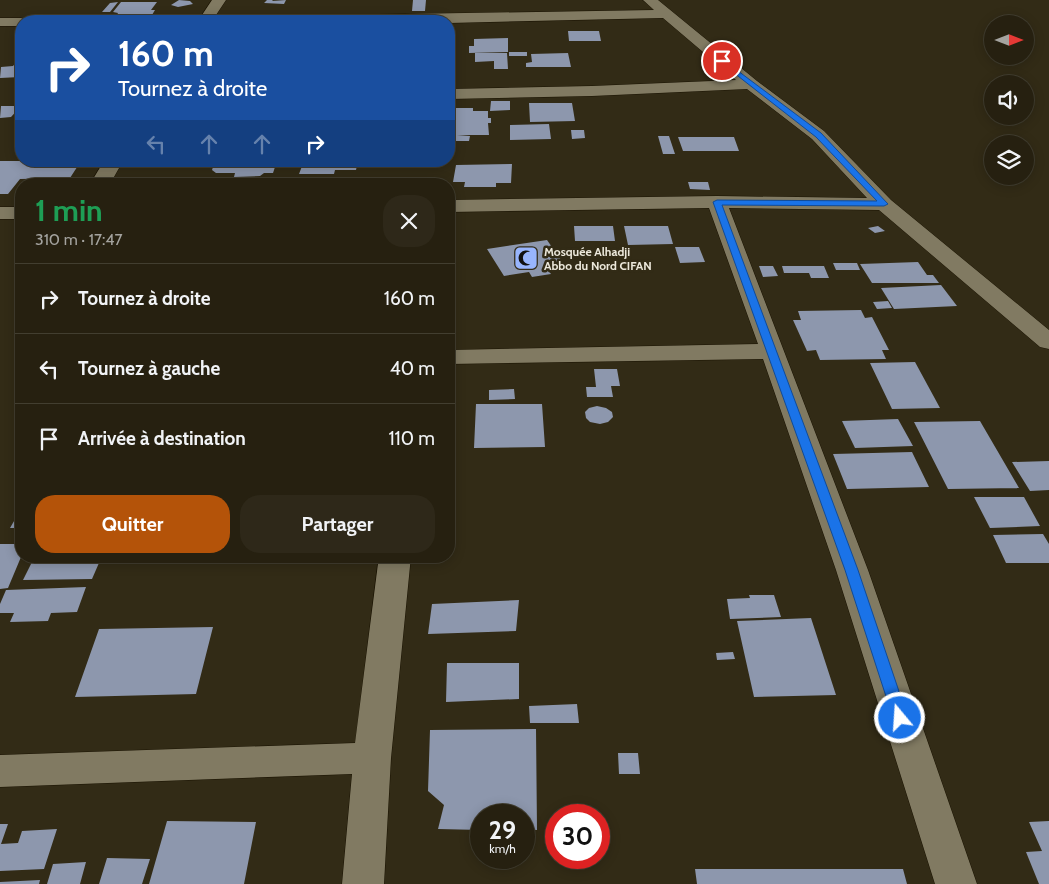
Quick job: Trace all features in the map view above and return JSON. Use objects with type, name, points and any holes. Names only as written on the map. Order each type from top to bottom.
[{"type":"street","points":[[209,15],[219,0]]},
{"type":"street","points":[[650,0],[751,84],[818,135],[884,204],[1049,342]]},
{"type":"street","points":[[455,20],[666,14]]},
{"type":"street","points":[[0,22],[15,22]]},
{"type":"street","points":[[455,94],[592,91],[751,84]]},
{"type":"street","points":[[104,178],[110,167]]},
{"type":"street","points":[[455,206],[717,202],[884,204]]},
{"type":"street","points":[[717,202],[852,570],[956,884]]},
{"type":"street","points":[[0,213],[15,212]]},
{"type":"street","points":[[455,357],[773,351]]},
{"type":"street","points":[[363,884],[372,758],[394,563]]},
{"type":"street","points":[[0,771],[372,758]]},
{"type":"building","points":[[179,0],[190,1],[193,4],[178,7],[171,5]]},
{"type":"building","points":[[267,0],[286,0],[284,4],[264,3]]},
{"type":"building","points":[[413,0],[426,0],[425,11],[412,11]]},
{"type":"building","points":[[118,2],[110,12],[102,12],[110,3]]},
{"type":"building","points":[[121,2],[157,2],[151,10],[155,10],[152,15],[117,15],[118,13],[113,12]]},
{"type":"building","points":[[568,31],[599,31],[601,41],[569,41]]},
{"type":"building","points":[[508,38],[508,52],[469,53],[469,46],[474,46],[474,39]]},
{"type":"building","points":[[509,52],[527,52],[527,56],[509,56]]},
{"type":"building","points":[[475,53],[507,53],[508,69],[494,69],[494,61],[475,62]]},
{"type":"building","points":[[568,53],[571,67],[526,67],[526,63],[532,62],[531,54]]},
{"type":"building","points":[[15,64],[15,77],[0,78],[1,67],[13,66]]},
{"type":"building","points":[[491,101],[510,101],[510,110],[490,111]]},
{"type":"building","points":[[529,103],[572,103],[575,121],[530,122]]},
{"type":"building","points":[[1,106],[15,106],[15,113],[11,117],[0,118]]},
{"type":"building","points":[[455,108],[473,108],[473,111],[488,111],[488,118],[491,118],[491,123],[488,123],[489,135],[457,135],[470,136],[469,141],[455,141]]},
{"type":"building","points":[[549,124],[551,139],[510,140],[510,125]]},
{"type":"building","points":[[571,130],[584,130],[585,138],[572,139]]},
{"type":"building","points":[[658,136],[669,136],[675,154],[663,154]]},
{"type":"building","points":[[678,137],[734,137],[739,151],[683,151]]},
{"type":"building","points":[[0,161],[15,161],[15,167],[77,167],[70,178],[15,178],[15,185],[8,194],[0,194]]},
{"type":"building","points":[[512,164],[511,183],[496,183],[496,187],[464,187],[465,182],[455,182],[454,178],[456,165]]},
{"type":"building","points":[[213,167],[275,167],[273,173],[264,173],[260,176],[234,177],[235,173],[216,173],[212,170]]},
{"type":"building","points":[[302,167],[357,167],[356,170],[335,170],[334,174],[299,174]]},
{"type":"building","points":[[688,182],[708,182],[710,190],[690,189]]},
{"type":"building","points":[[574,226],[613,226],[615,241],[575,241]]},
{"type":"building","points":[[624,226],[668,226],[673,244],[628,245]]},
{"type":"building","points":[[878,226],[885,231],[875,233],[868,228]]},
{"type":"building","name":"Mosquée Alhadji Abbo du Nord CIFAN","points":[[547,240],[566,267],[548,270],[551,274],[532,277],[529,272],[504,276],[487,249]]},
{"type":"building","points":[[675,247],[699,247],[705,262],[680,263]]},
{"type":"building","points":[[918,262],[927,275],[933,275],[939,283],[872,283],[860,264]]},
{"type":"building","points":[[833,263],[857,263],[860,270],[836,270]]},
{"type":"building","points":[[759,266],[773,266],[778,276],[763,277]]},
{"type":"building","points":[[782,266],[824,266],[829,278],[811,278],[809,273],[784,273]]},
{"type":"building","points":[[941,285],[957,306],[894,309],[881,288]]},
{"type":"building","points":[[888,301],[892,308],[877,309],[873,302]]},
{"type":"building","points":[[861,310],[865,318],[872,317],[889,350],[882,350],[886,359],[820,360],[816,350],[807,351],[793,320],[801,320],[798,311]]},
{"type":"building","points":[[915,362],[940,408],[892,409],[870,363]]},
{"type":"building","points":[[594,369],[617,369],[620,386],[611,386],[613,397],[587,397],[586,387],[596,387]]},
{"type":"building","points":[[514,389],[515,399],[489,400],[489,390]]},
{"type":"building","points":[[476,404],[542,404],[545,447],[474,448]]},
{"type":"building","points":[[597,406],[612,412],[613,417],[608,422],[600,424],[590,422],[586,418],[585,412],[589,408]]},
{"type":"building","points":[[898,419],[913,446],[855,448],[842,421]]},
{"type":"building","points":[[980,421],[1019,488],[948,489],[914,422]]},
{"type":"building","points":[[912,452],[929,487],[847,489],[833,454]]},
{"type":"building","points":[[1049,461],[1049,490],[1030,491],[1012,462]]},
{"type":"building","points":[[974,497],[1024,497],[1040,526],[990,528]]},
{"type":"building","points":[[15,519],[15,528],[10,528]]},
{"type":"building","points":[[1043,534],[1049,544],[1049,563],[1006,563],[993,535]]},
{"type":"building","points":[[0,544],[15,544],[15,563],[18,563],[8,588],[0,589]]},
{"type":"building","points":[[32,563],[99,563],[92,579],[23,580]]},
{"type":"building","points":[[86,587],[77,612],[51,613],[48,621],[10,622],[14,613],[0,613],[0,604],[6,590]]},
{"type":"building","points":[[749,595],[774,595],[781,617],[730,619],[727,599],[750,598]]},
{"type":"building","points":[[519,600],[516,631],[428,634],[432,604]]},
{"type":"building","points":[[811,618],[836,695],[754,697],[737,621]]},
{"type":"building","points":[[213,627],[196,694],[75,697],[99,629]]},
{"type":"building","points":[[733,652],[735,659],[717,660],[716,653]]},
{"type":"building","points":[[447,663],[519,663],[519,699],[446,702]]},
{"type":"building","points":[[577,704],[579,723],[530,723],[529,706]]},
{"type":"building","points":[[536,729],[537,830],[535,830],[535,804],[470,804],[470,830],[438,829],[444,805],[428,791],[430,730]]},
{"type":"building","points":[[618,753],[638,753],[640,774],[619,774]]},
{"type":"building","points":[[167,821],[256,822],[244,884],[149,884]]},
{"type":"building","points":[[1049,821],[1049,884],[1039,884],[1026,852],[1042,851],[1029,822]]},
{"type":"building","points":[[0,824],[8,824],[1,844],[18,843],[22,831],[57,829],[44,869],[0,871]]},
{"type":"building","points":[[107,858],[150,859],[142,884],[99,884]]},
{"type":"building","points":[[86,862],[80,884],[47,884],[53,864]]},
{"type":"building","points":[[695,869],[903,869],[907,884],[697,884]]},
{"type":"building","points":[[40,880],[39,884],[0,884],[0,882]]},
{"type":"place","name":"Mosquée Alhadji Abbo du Nord CIFAN","points":[[526,258]]},
{"type":"route","points":[[722,61],[818,135],[884,204],[717,202],[852,570],[900,718]]}]
